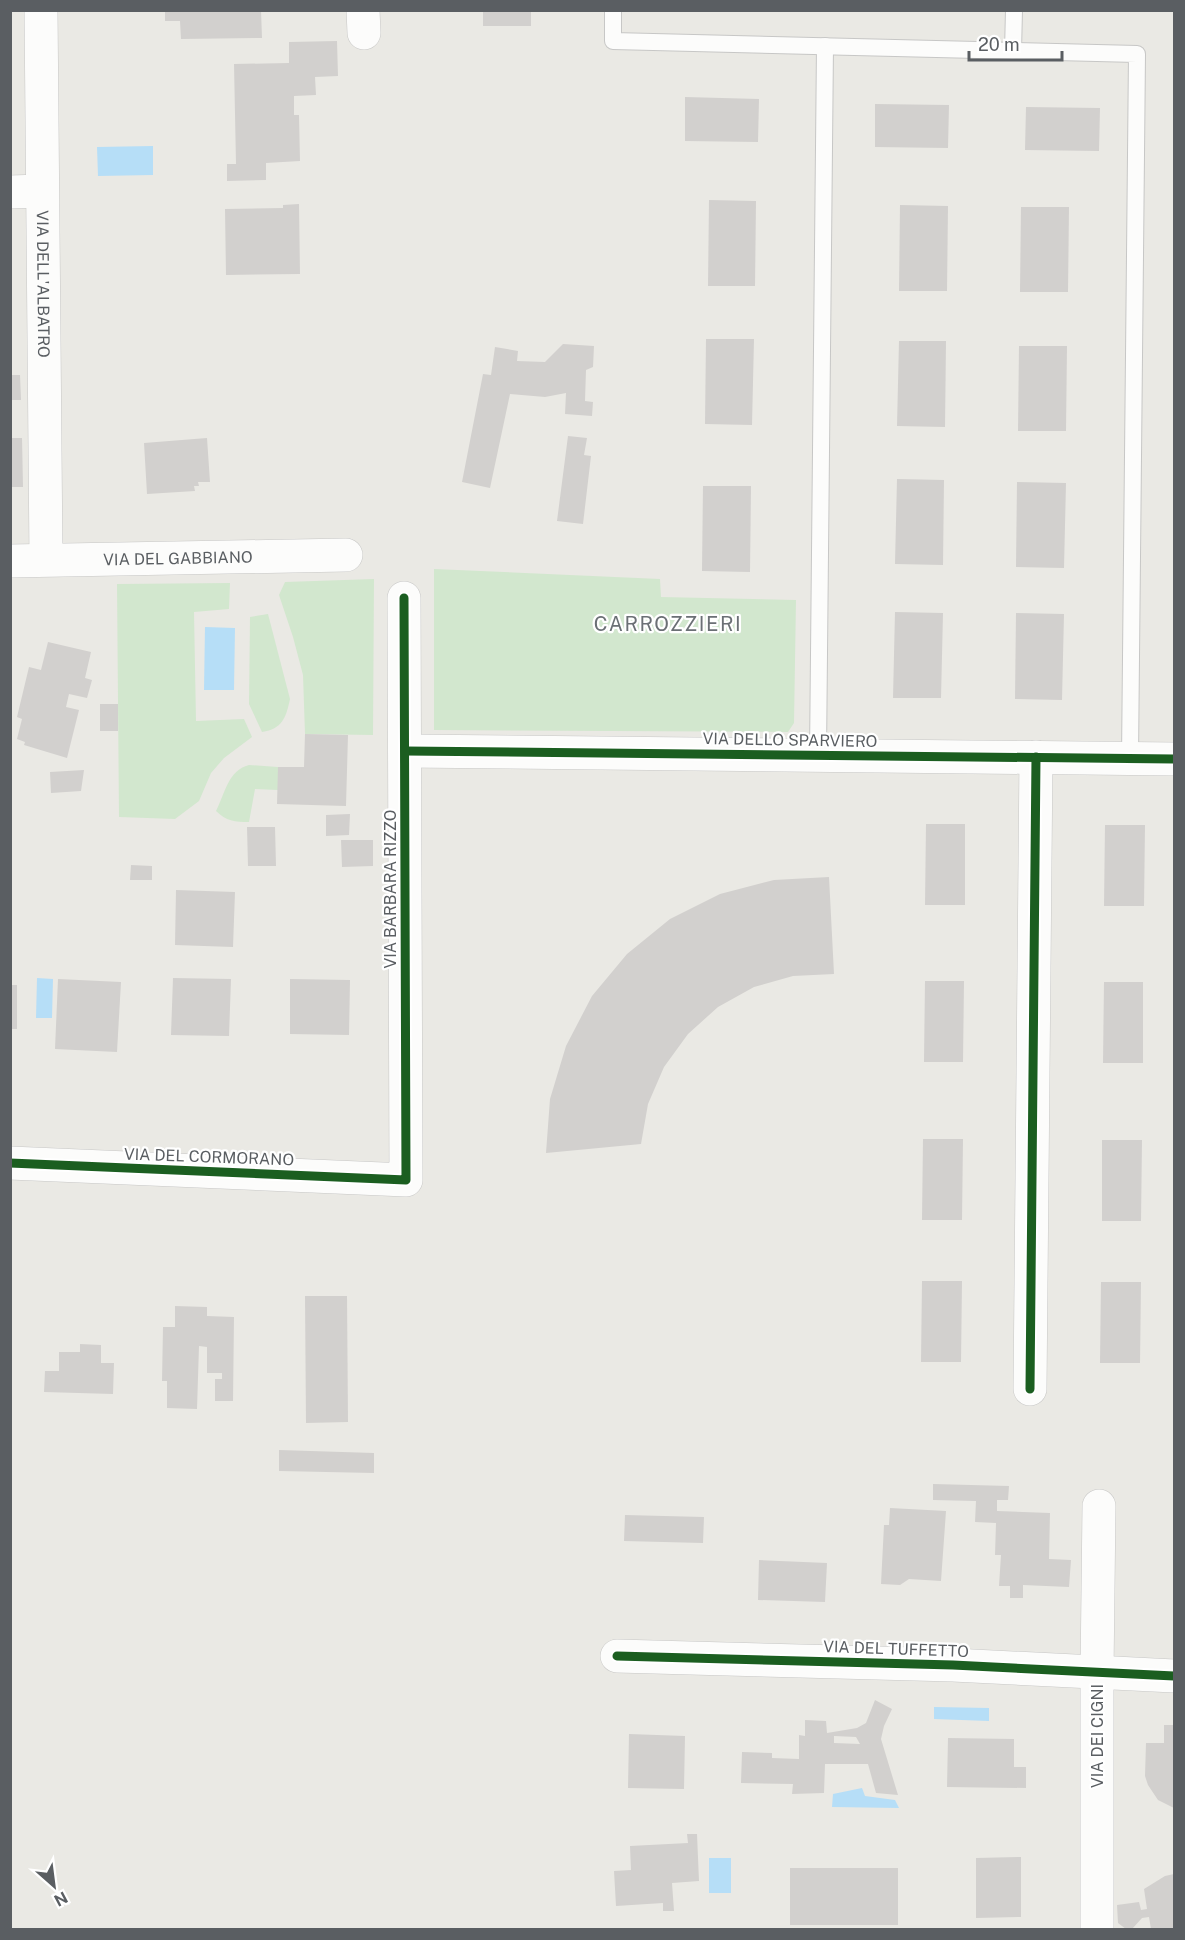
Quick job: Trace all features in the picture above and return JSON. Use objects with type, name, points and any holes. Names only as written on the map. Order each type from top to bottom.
[{"type":"street","name":"VIA DELL'ALBATRO","points":[[41,10],[46,559]]},
{"type":"street","points":[[10,192],[42,191]]},
{"type":"street","name":"VIA DEL GABBIANO","points":[[10,561],[346,555]]},
{"type":"street","name":"VIA BARBARA RIZZO","points":[[404,598],[406,1180]]},
{"type":"street","name":"VIA DELLO SPARVIERO","points":[[405,751],[1174,759]]},
{"type":"street","points":[[1030,1389],[1036,757]]},
{"type":"street","name":"VIA DEL CORMORANO","points":[[10,1163],[406,1180]]},
{"type":"street","name":"VIA DEI CIGNI","points":[[1097,1929],[1099,1506]]},
{"type":"street","name":"VIA DEL TUFFETTO","points":[[617,1656],[953,1665],[1174,1676]]},
{"type":"lane","points":[[614,10],[613,41],[1137,54],[1130,758]]},
{"type":"lane","points":[[1013,51],[1014,10]]},
{"type":"lane","points":[[818,755],[825,46]]},
{"type":"green space","points":[[434,569],[660,579],[661,597],[796,600],[794,723],[788,732],[434,730]]},
{"type":"green space","points":[[374,579],[373,735],[305,734],[303,675],[279,595],[285,582]]},
{"type":"green space","points":[[230,583],[229,609],[194,612],[196,721],[244,719],[252,737],[224,758],[211,773],[199,801],[175,819],[119,817],[117,584]]},
{"type":"green space","points":[[268,614],[290,699],[282,722],[262,732],[249,704],[250,617]]},
{"type":"green space","points":[[249,765],[278,767],[278,790],[255,789],[249,822],[227,819],[216,811],[232,777]]},
{"type":"water","points":[[153,146],[153,175],[98,176],[97,147]]},
{"type":"water","points":[[205,627],[235,628],[234,690],[204,690]]},
{"type":"water","points":[[37,978],[53,979],[52,1018],[36,1018]]},
{"type":"water","points":[[934,1707],[989,1708],[989,1721],[934,1719]]},
{"type":"water","points":[[862,1788],[865,1796],[895,1800],[899,1808],[832,1807],[833,1794]]},
{"type":"water","points":[[709,1858],[731,1858],[731,1893],[709,1893]]},
{"type":"building","points":[[165,10],[261,10],[262,38],[181,39],[180,21],[165,21]]},
{"type":"building","points":[[483,10],[531,10],[531,26],[483,26]]},
{"type":"building","points":[[337,41],[338,76],[315,77],[316,95],[294,96],[294,115],[299,115],[300,161],[266,163],[266,180],[227,181],[227,164],[236,164],[234,64],[289,63],[289,42]]},
{"type":"building","points":[[685,97],[759,99],[758,142],[685,141]]},
{"type":"building","points":[[875,104],[949,105],[948,148],[875,147]]},
{"type":"building","points":[[1026,107],[1100,108],[1099,151],[1025,150]]},
{"type":"building","points":[[709,200],[756,201],[755,286],[708,286]]},
{"type":"building","points":[[299,204],[300,274],[226,275],[225,209],[283,208],[283,205]]},
{"type":"building","points":[[900,205],[948,206],[947,291],[899,291]]},
{"type":"building","points":[[1021,207],[1069,207],[1068,292],[1020,292]]},
{"type":"building","points":[[706,339],[754,339],[752,425],[705,424]]},
{"type":"building","points":[[899,341],[946,341],[945,427],[897,426]]},
{"type":"building","points":[[563,344],[594,346],[593,367],[586,370],[585,401],[593,402],[592,416],[565,414],[566,393],[545,397],[510,394],[490,488],[462,482],[483,374],[491,375],[495,347],[518,351],[517,361],[545,362]]},
{"type":"building","points":[[1019,346],[1067,346],[1066,431],[1018,431]]},
{"type":"building","points":[[10,375],[20,375],[21,400],[10,400]]},
{"type":"building","points":[[568,436],[587,438],[584,455],[591,456],[583,524],[557,521]]},
{"type":"building","points":[[10,438],[22,438],[23,487],[10,487]]},
{"type":"building","points":[[207,438],[210,482],[198,482],[199,486],[194,486],[195,491],[147,494],[144,443]]},
{"type":"building","points":[[897,479],[944,480],[943,565],[895,564]]},
{"type":"building","points":[[1017,482],[1066,483],[1064,568],[1016,567]]},
{"type":"building","points":[[703,486],[751,486],[750,572],[702,571]]},
{"type":"building","points":[[895,612],[943,613],[941,698],[893,698]]},
{"type":"building","points":[[1016,613],[1064,614],[1062,700],[1015,699]]},
{"type":"building","points":[[48,642],[91,652],[85,678],[92,680],[87,698],[69,694],[66,707],[79,710],[67,758],[24,745],[25,742],[17,739],[22,719],[17,717],[29,667],[41,670]]},
{"type":"building","points":[[100,704],[118,704],[118,731],[100,731]]},
{"type":"building","points":[[305,734],[348,735],[346,806],[277,804],[278,767],[304,767]]},
{"type":"building","points":[[84,770],[81,791],[51,793],[50,772]]},
{"type":"building","points":[[350,814],[349,835],[326,836],[326,815]]},
{"type":"building","points":[[926,824],[965,824],[965,905],[925,905]]},
{"type":"building","points":[[1105,825],[1145,825],[1144,906],[1104,906]]},
{"type":"building","points":[[247,827],[275,827],[276,866],[248,866]]},
{"type":"building","points":[[341,840],[373,840],[373,866],[342,867]]},
{"type":"building","points":[[131,865],[152,866],[152,880],[130,880]]},
{"type":"building","points":[[829,877],[834,974],[793,976],[754,987],[718,1007],[688,1034],[664,1067],[648,1104],[641,1144],[546,1153],[550,1099],[566,1046],[592,996],[627,954],[670,919],[720,894],[774,880]]},
{"type":"building","points":[[176,890],[235,892],[233,947],[175,945]]},
{"type":"building","points":[[173,978],[231,979],[229,1036],[171,1035]]},
{"type":"building","points":[[58,979],[121,982],[117,1052],[55,1049]]},
{"type":"building","points":[[290,979],[350,980],[349,1035],[290,1034]]},
{"type":"building","points":[[925,981],[964,981],[963,1062],[924,1062]]},
{"type":"building","points":[[1104,982],[1143,982],[1143,1063],[1103,1063]]},
{"type":"building","points":[[10,985],[17,985],[17,1029],[10,1029]]},
{"type":"building","points":[[923,1139],[963,1139],[962,1220],[922,1220]]},
{"type":"building","points":[[1102,1140],[1142,1140],[1141,1221],[1102,1221]]},
{"type":"building","points":[[922,1281],[962,1281],[961,1362],[921,1362]]},
{"type":"building","points":[[1101,1282],[1141,1282],[1140,1363],[1100,1363]]},
{"type":"building","points":[[305,1296],[347,1296],[348,1422],[306,1423]]},
{"type":"building","points":[[175,1306],[207,1307],[207,1316],[234,1317],[233,1401],[215,1401],[215,1379],[222,1379],[222,1373],[207,1373],[207,1347],[199,1346],[197,1409],[167,1408],[167,1381],[162,1381],[163,1327],[175,1327]]},
{"type":"building","points":[[80,1344],[101,1345],[101,1363],[114,1363],[113,1394],[44,1392],[45,1371],[59,1371],[59,1352],[80,1352]]},
{"type":"building","points":[[279,1450],[374,1453],[374,1473],[279,1471]]},
{"type":"building","points":[[933,1484],[1009,1486],[1008,1500],[997,1500],[997,1511],[1050,1513],[1049,1559],[1071,1560],[1069,1587],[1023,1585],[1023,1598],[1010,1598],[1010,1586],[999,1586],[1001,1555],[995,1555],[996,1523],[975,1522],[976,1501],[933,1500]]},
{"type":"building","points":[[890,1508],[946,1511],[941,1581],[909,1579],[900,1585],[881,1584],[884,1525],[889,1525]]},
{"type":"building","points":[[625,1515],[704,1517],[703,1543],[624,1541]]},
{"type":"building","points":[[759,1560],[827,1563],[825,1602],[758,1600]]},
{"type":"building","points":[[875,1700],[892,1709],[881,1739],[898,1795],[876,1793],[868,1764],[825,1764],[824,1793],[792,1794],[793,1784],[741,1783],[742,1752],[772,1753],[772,1758],[799,1759],[799,1735],[805,1736],[805,1720],[826,1721],[827,1733],[857,1728],[866,1723]],"holes":[[[834,1736],[856,1737],[860,1744],[834,1743]]]},
{"type":"building","points":[[1164,1725],[1174,1725],[1174,1808],[1158,1800],[1145,1776],[1146,1743],[1164,1743]]},
{"type":"building","points":[[629,1734],[685,1736],[684,1789],[628,1788]]},
{"type":"building","points":[[948,1738],[1014,1739],[1014,1767],[1026,1767],[1026,1788],[947,1787]]},
{"type":"building","points":[[687,1834],[697,1834],[699,1881],[672,1883],[674,1911],[663,1911],[663,1903],[616,1906],[614,1871],[631,1870],[630,1846],[688,1843]]},
{"type":"building","points":[[1021,1857],[1021,1917],[976,1918],[976,1858]]},
{"type":"building","points":[[790,1868],[898,1868],[898,1925],[790,1925]]},
{"type":"building","points":[[1174,1874],[1174,1929],[1151,1929],[1149,1917],[1142,1918],[1132,1929],[1126,1929],[1118,1923],[1117,1905],[1139,1902],[1141,1910],[1147,1909],[1144,1889],[1165,1876]]},
{"type":"cycle path","points":[[10,1163],[406,1180],[404,598]]},
{"type":"cycle path","points":[[405,751],[1174,759]]},
{"type":"cycle path","points":[[1030,1389],[1036,757]]},
{"type":"cycle path","points":[[617,1656],[953,1665],[1174,1676]]},
{"type":"district","name":"CARROZZIERI","points":[[668,624]]}]
